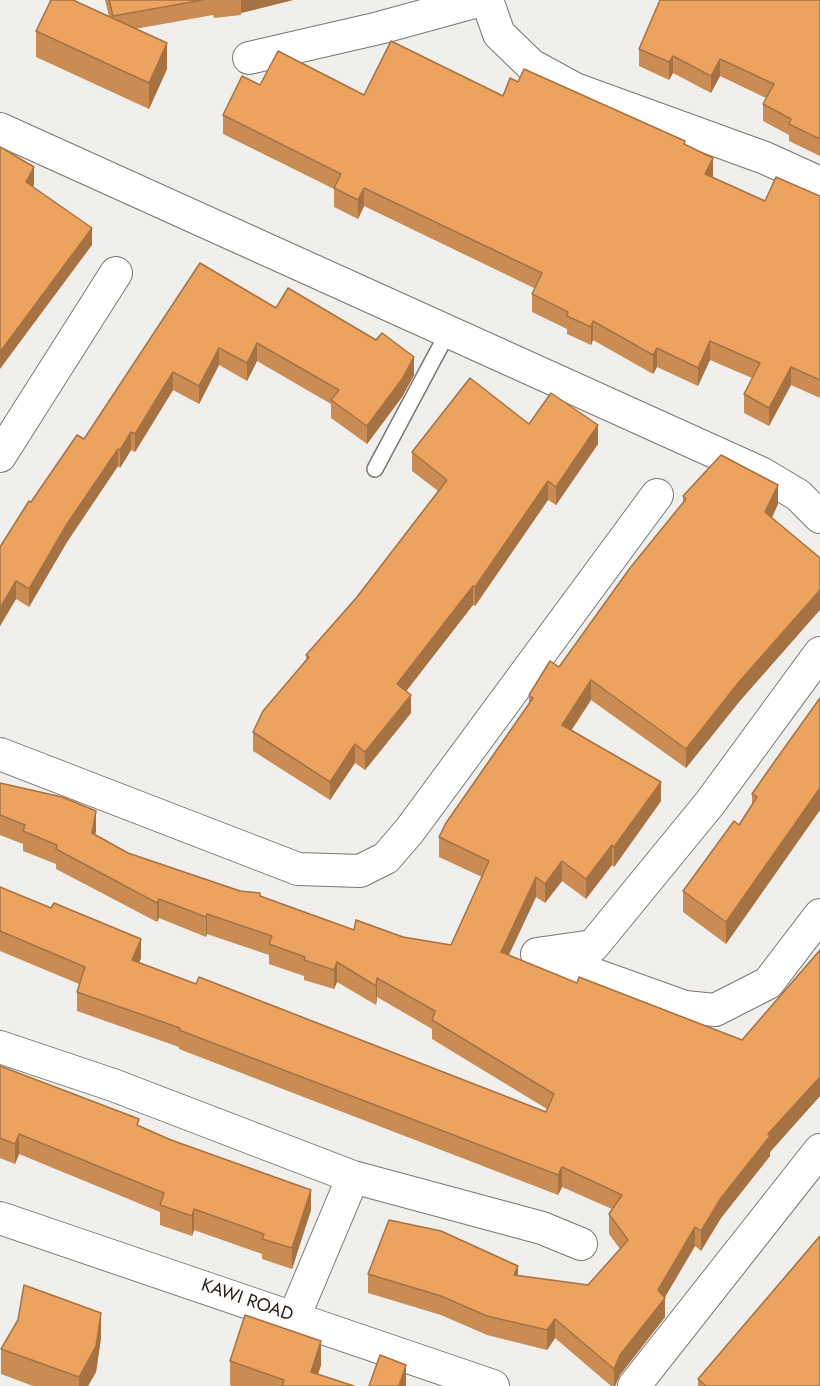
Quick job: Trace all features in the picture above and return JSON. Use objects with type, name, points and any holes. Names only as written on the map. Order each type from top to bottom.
[{"type":"street","points":[[249,58],[379,28],[481,0]]},
{"type":"street","points":[[487,0],[499,34],[531,65],[575,89],[765,159],[820,183]]},
{"type":"street","points":[[0,129],[761,473],[798,495],[820,517]]},
{"type":"street","points":[[0,456],[116,273]]},
{"type":"street","points":[[0,754],[298,869],[360,872],[386,858],[410,830],[657,495]]},
{"type":"street","points":[[820,653],[710,803],[593,946],[537,954],[686,1007],[715,1010],[768,983],[820,915]]},
{"type":"street","points":[[0,1047],[113,1085],[353,1177],[542,1228],[581,1244]]},
{"type":"street","points":[[634,1386],[820,1150]]},
{"type":"street","points":[[294,1317],[353,1177]]},
{"type":"street","name":"KAWI ROAD","points":[[0,1218],[493,1386]]},
{"type":"lane","points":[[375,469],[448,332]]},
{"type":"building","points":[[51,0],[73,0],[167,43],[149,83],[36,31]]},
{"type":"building","points":[[109,0],[203,0],[113,16]]},
{"type":"building","points":[[660,0],[820,0],[820,139],[789,124],[791,119],[763,104],[774,84],[720,59],[711,76],[673,56],[669,62],[639,49]]},
{"type":"building","points":[[391,41],[503,96],[510,78],[518,82],[524,69],[685,141],[684,144],[713,158],[705,174],[765,201],[776,177],[820,196],[820,380],[791,367],[769,408],[744,394],[760,363],[710,341],[698,368],[657,348],[653,355],[593,321],[591,327],[567,316],[568,312],[532,294],[542,273],[364,188],[358,200],[334,188],[341,174],[223,115],[242,76],[260,85],[278,51],[364,95]]},
{"type":"building","points":[[0,147],[34,167],[26,182],[92,228],[0,352]]},
{"type":"building","points":[[200,263],[276,308],[288,288],[376,340],[382,333],[414,357],[402,379],[367,426],[331,400],[339,390],[257,343],[247,363],[219,348],[199,386],[173,372],[135,434],[131,432],[120,450],[118,449],[67,524],[29,589],[16,581],[0,608],[0,547],[29,501],[31,502],[77,435],[84,439]]},
{"type":"building","points":[[470,378],[529,424],[551,393],[598,425],[556,487],[548,481],[475,587],[473,586],[397,684],[411,695],[365,752],[355,744],[330,782],[253,732],[263,711],[309,657],[306,655],[357,597],[447,480],[412,452]]},
{"type":"building","points":[[721,455],[778,485],[765,512],[820,558],[820,590],[739,682],[686,749],[591,680],[562,725],[661,782],[614,847],[612,845],[586,879],[562,861],[545,884],[536,877],[501,952],[577,983],[579,977],[742,1040],[820,950],[820,1077],[768,1134],[770,1136],[721,1198],[701,1231],[695,1227],[658,1290],[665,1298],[620,1355],[614,1369],[555,1319],[547,1330],[487,1316],[441,1296],[368,1274],[389,1220],[441,1231],[518,1266],[514,1275],[588,1285],[628,1240],[609,1214],[622,1195],[562,1167],[558,1175],[179,1030],[180,1028],[77,992],[85,967],[0,931],[0,887],[51,908],[54,903],[141,939],[132,960],[196,984],[199,977],[546,1112],[554,1094],[432,1020],[435,1011],[377,978],[376,986],[337,962],[334,970],[304,960],[305,957],[269,944],[272,936],[207,914],[206,917],[159,899],[157,903],[56,849],[57,845],[23,831],[25,825],[0,815],[0,783],[62,797],[96,811],[92,833],[128,853],[240,891],[260,893],[260,896],[354,930],[356,920],[403,937],[451,945],[489,861],[439,837],[446,823],[533,698],[529,695],[550,661],[559,667],[630,568],[686,499],[683,496]]},
{"type":"building","points":[[820,698],[820,788],[726,922],[683,891],[734,821],[739,825],[757,797],[752,794]]},
{"type":"building","points":[[0,1066],[139,1119],[137,1125],[171,1140],[311,1190],[292,1248],[262,1239],[264,1234],[194,1209],[192,1216],[160,1205],[164,1193],[19,1134],[15,1144],[0,1138]]},
{"type":"building","points":[[820,1236],[820,1386],[706,1386],[698,1379]]},
{"type":"building","points":[[24,1285],[101,1313],[96,1346],[79,1377],[1,1349],[18,1320]]},
{"type":"building","points":[[245,1315],[321,1341],[311,1372],[354,1386],[282,1386],[284,1380],[230,1361]]},
{"type":"building","points":[[380,1355],[406,1365],[399,1386],[369,1386]]}]
